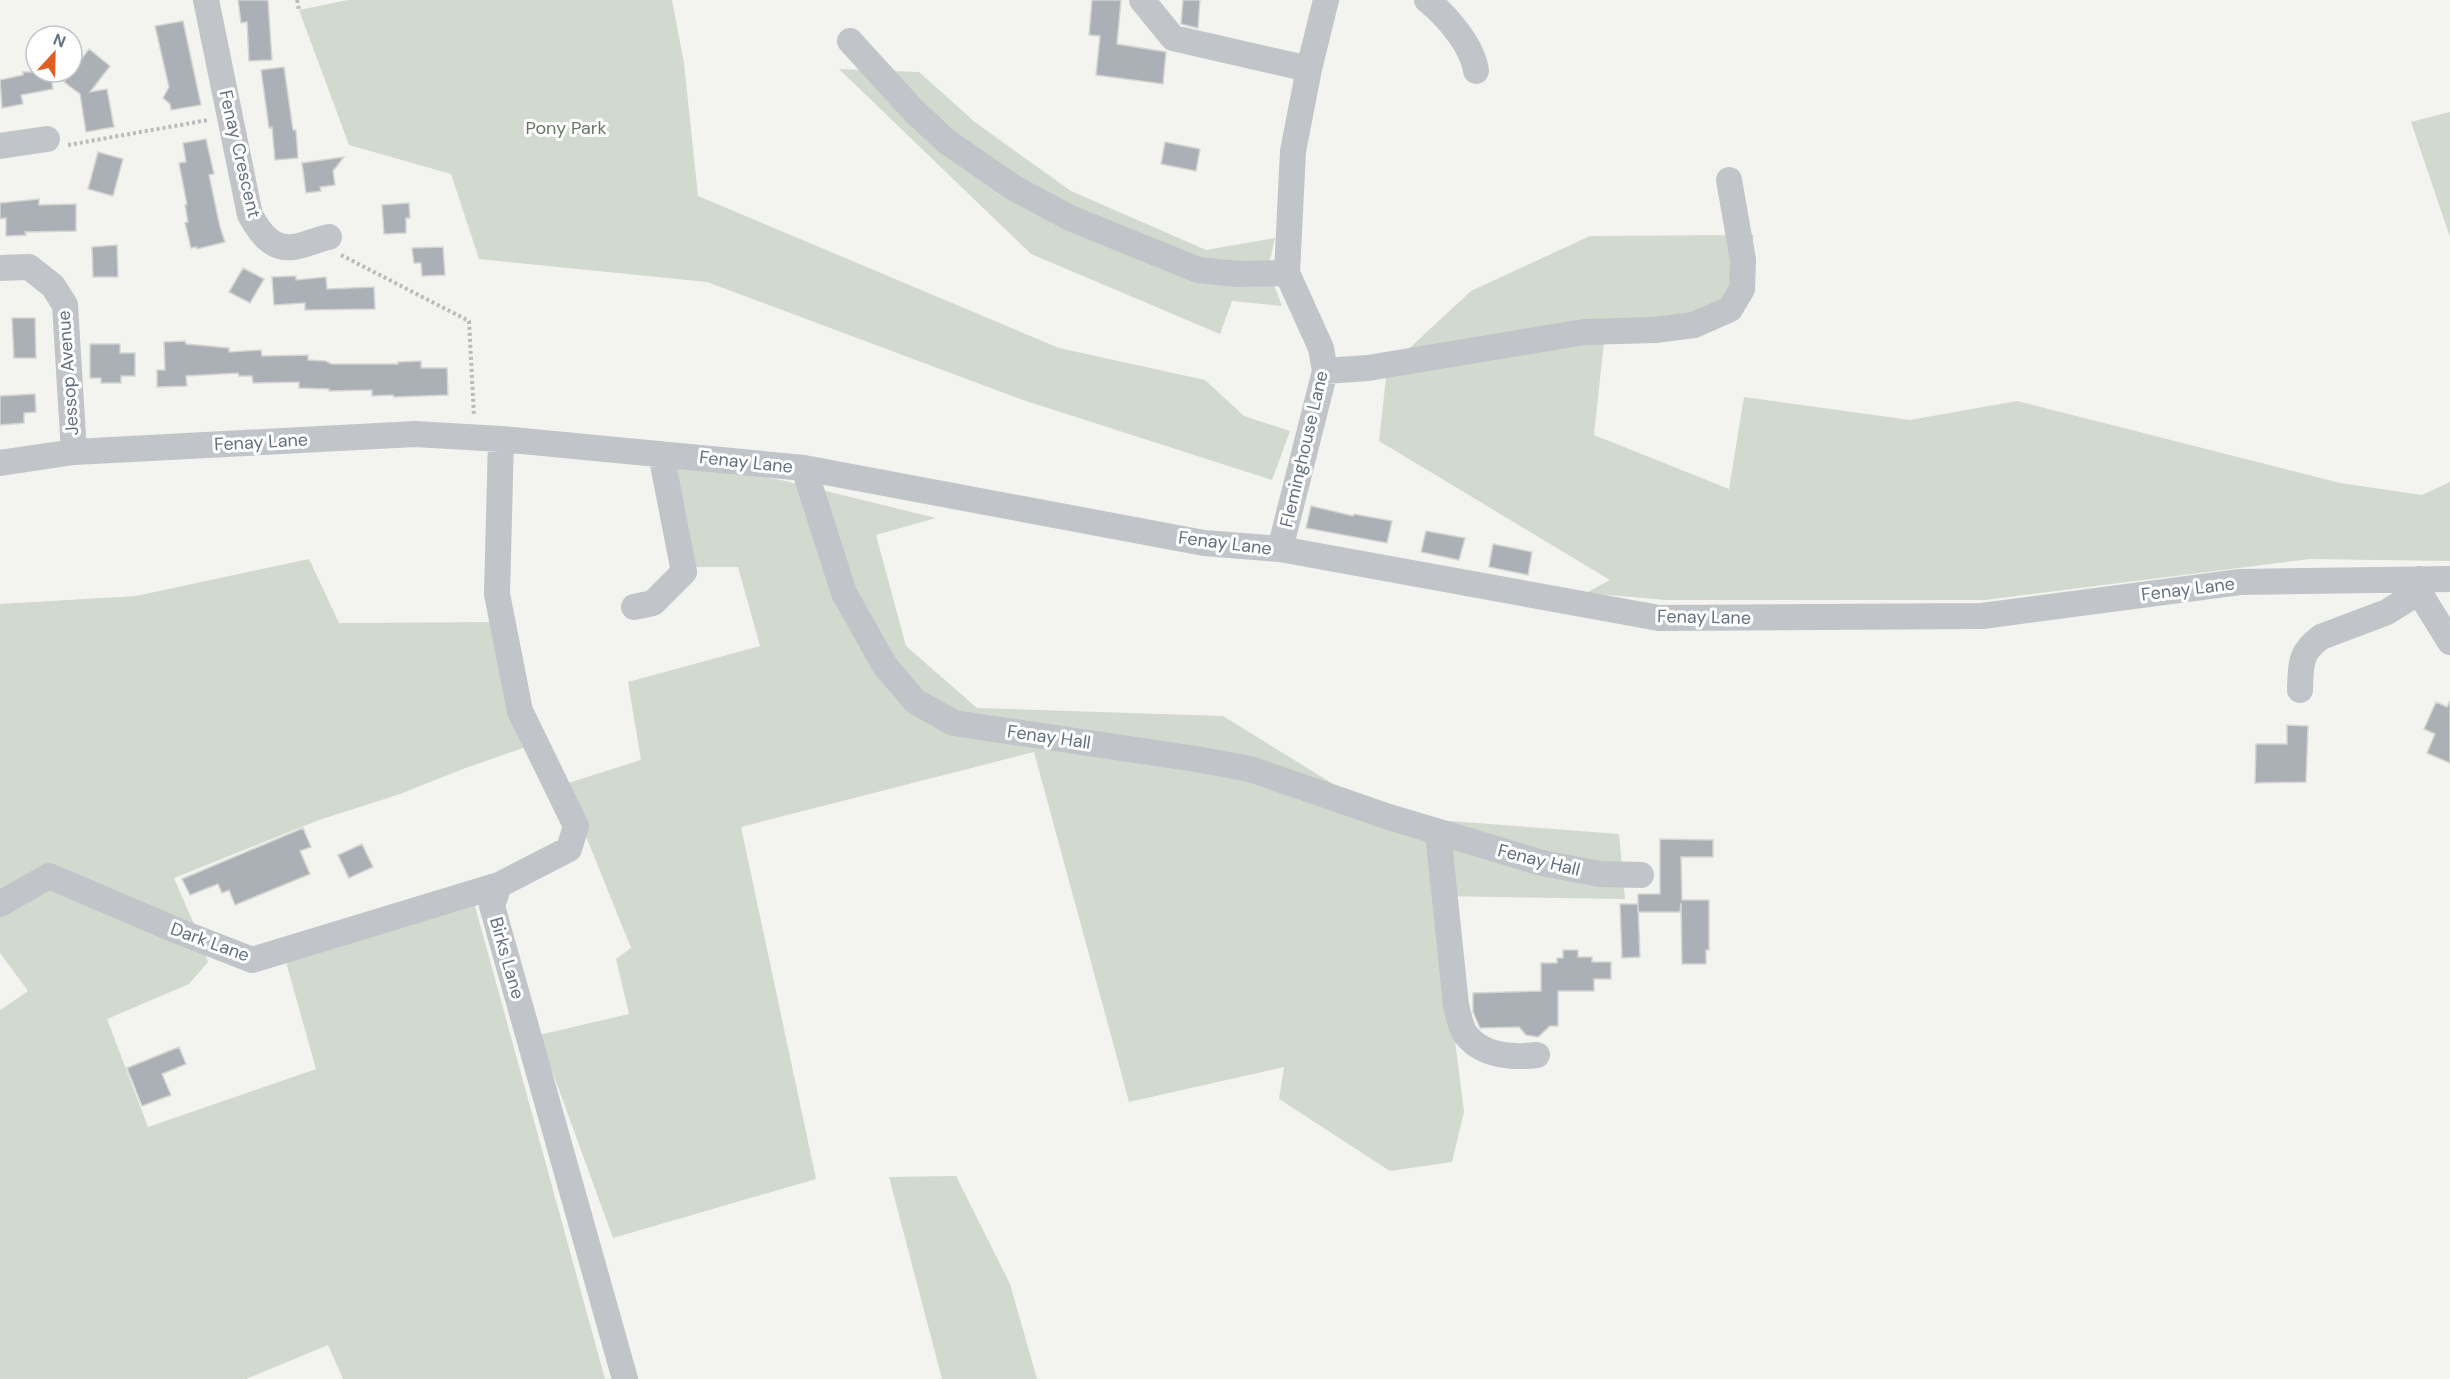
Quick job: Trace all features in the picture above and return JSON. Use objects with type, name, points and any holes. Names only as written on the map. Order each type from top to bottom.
[{"type":"street","name":"Fenay Crescent","points":[[206,0],[250,215],[258,229],[270,242],[282,247],[293,247],[329,237]]},
{"type":"street","points":[[1142,0],[1173,38],[1309,69]]},
{"type":"street","name":"Fleminghouse Lane","points":[[1280,549],[1325,370],[1321,348],[1287,273],[1293,152],[1309,69],[1326,0]]},
{"type":"street","points":[[1427,0],[1445,15],[1474,61],[1476,71]]},
{"type":"street","points":[[850,41],[913,110],[946,141],[1014,188],[1070,218],[1198,270],[1239,274],[1287,273]]},
{"type":"street","points":[[0,146],[47,140]]},
{"type":"street","points":[[1325,370],[1368,368],[1584,332],[1655,330],[1694,325],[1730,309],[1742,289],[1743,260],[1729,180]]},
{"type":"street","name":"Jessop Avenue","points":[[0,268],[29,267],[53,286],[65,305],[74,452]]},
{"type":"street","name":"Fenay Lane","points":[[0,463],[74,452],[415,434],[501,439],[804,468],[1204,543],[1280,549],[1659,618],[1982,616],[2240,582],[2419,585],[2450,579]]},
{"type":"street","points":[[499,885],[569,849],[576,826],[520,711],[497,594],[501,439]]},
{"type":"street","points":[[634,607],[653,603],[684,572],[661,454]]},
{"type":"street","name":"Fenay Hall","points":[[804,468],[844,593],[885,666],[916,702],[954,723],[1250,769],[1389,818],[1542,863],[1600,874],[1641,876]]},
{"type":"street","points":[[2300,690],[2301,661],[2314,642],[2321,637],[2387,612],[2419,585],[2450,642]]},
{"type":"street","points":[[1438,832],[1456,1005],[1463,1030],[1474,1043],[1502,1056],[1537,1056]]},
{"type":"street","name":"Dark Lane","points":[[0,904],[49,876],[178,932],[252,960],[499,885]]},
{"type":"street","name":"Birks Lane","points":[[499,885],[492,906],[625,1379]]},
{"type":"path","points":[[297,0],[299,10]]},
{"type":"path","points":[[47,140],[67,145],[230,116]]},
{"type":"path","points":[[329,237],[328,249],[469,321],[475,438]]},
{"type":"green space","name":"Pony Park","points":[[348,0],[672,0],[684,63],[698,196],[1059,348],[1205,380],[1244,416],[1290,431],[1272,480],[1023,400],[707,282],[479,259],[451,174],[349,145],[299,10]]},
{"type":"green space","points":[[839,69],[919,72],[976,123],[1071,191],[1206,250],[1275,238],[1268,269],[1282,306],[1232,301],[1220,334],[1031,254]]},
{"type":"green space","points":[[2450,112],[2450,237],[2411,122]]},
{"type":"green space","points":[[1754,235],[1742,314],[1606,323],[1594,435],[1729,489],[1744,397],[1910,420],[2017,401],[2340,483],[2422,495],[2450,482],[2450,561],[2310,559],[1985,600],[1665,600],[1586,593],[1610,580],[1379,441],[1387,369],[1471,291],[1590,236]]},
{"type":"green space","points":[[661,460],[781,480],[936,518],[876,535],[906,646],[977,708],[1223,716],[1385,816],[1619,834],[1625,899],[1437,896],[1464,1112],[1452,1162],[1390,1171],[1279,1099],[1284,1067],[1129,1102],[1034,752],[741,827],[816,1179],[613,1238],[539,1035],[629,1014],[616,959],[631,948],[565,784],[641,760],[628,682],[760,646],[738,567],[686,567]]},
{"type":"green space","points":[[309,559],[339,623],[495,622],[526,747],[400,794],[319,820],[174,878],[197,931],[50,863],[0,892],[0,604],[136,596]]},
{"type":"green space","points":[[51,886],[203,947],[208,962],[189,984],[107,1019],[148,1127],[316,1069],[286,962],[475,906],[605,1379],[343,1379],[328,1345],[246,1379],[0,1379],[0,1010],[28,991],[0,953],[0,917]]},
{"type":"green space","points":[[956,1176],[1010,1284],[1037,1379],[942,1379],[889,1177]]},
{"type":"building","points":[[238,0],[268,0],[272,60],[249,61],[247,22],[241,23]]},
{"type":"building","points":[[1092,0],[1121,0],[1117,44],[1166,52],[1163,84],[1096,75],[1100,36],[1089,35]]},
{"type":"building","points":[[1183,0],[1200,0],[1198,28],[1181,24]]},
{"type":"building","points":[[183,21],[201,105],[171,110],[170,104],[163,98],[169,87],[155,26]]},
{"type":"building","points":[[89,49],[110,66],[90,92],[107,89],[114,127],[86,132],[80,94],[67,84],[84,84],[84,56]]},
{"type":"building","points":[[284,67],[293,130],[296,130],[298,158],[275,160],[272,127],[269,128],[261,70]]},
{"type":"building","points":[[24,72],[24,84],[52,84],[53,89],[21,95],[23,104],[2,108],[0,80],[23,75]]},
{"type":"building","points":[[206,139],[214,174],[209,175],[225,242],[197,249],[197,247],[191,248],[185,223],[188,222],[185,205],[187,205],[179,163],[186,162],[183,143]]},
{"type":"building","points":[[1165,142],[1200,149],[1196,171],[1161,164]]},
{"type":"building","points":[[98,152],[123,159],[113,196],[88,189]]},
{"type":"building","points":[[344,157],[333,171],[335,185],[320,187],[321,191],[306,193],[302,163]]},
{"type":"building","points":[[39,199],[39,205],[76,204],[76,231],[25,232],[26,235],[6,236],[6,218],[0,219],[0,203]]},
{"type":"building","points":[[409,203],[410,218],[406,218],[406,233],[384,234],[382,205]]},
{"type":"building","points":[[117,245],[118,277],[93,277],[92,247]]},
{"type":"building","points":[[443,247],[445,275],[422,276],[421,263],[414,263],[412,248]]},
{"type":"building","points":[[243,268],[264,279],[250,303],[229,292]]},
{"type":"building","points":[[296,276],[296,280],[326,277],[327,289],[374,287],[375,309],[305,310],[305,303],[274,305],[272,277]]},
{"type":"building","points":[[12,318],[35,318],[36,358],[14,358]]},
{"type":"building","points":[[185,341],[186,344],[229,348],[229,352],[261,350],[262,356],[308,355],[308,360],[326,361],[331,364],[398,364],[398,362],[421,361],[421,368],[447,368],[448,395],[372,396],[372,390],[329,391],[329,389],[299,388],[299,382],[253,383],[252,376],[239,376],[238,373],[186,376],[187,386],[157,387],[157,370],[165,370],[164,342]]},
{"type":"building","points":[[90,344],[120,344],[120,353],[135,353],[135,376],[121,376],[121,383],[101,383],[101,378],[90,378]]},
{"type":"building","points":[[35,394],[36,412],[24,413],[24,423],[0,425],[0,396]]},
{"type":"building","points":[[1311,506],[1353,516],[1354,514],[1392,521],[1387,543],[1306,528]]},
{"type":"building","points":[[1426,531],[1465,538],[1459,560],[1421,552]]},
{"type":"building","points":[[1493,544],[1532,552],[1528,575],[1489,567]]},
{"type":"building","points":[[2450,701],[2450,763],[2427,753],[2435,734],[2424,729],[2436,702],[2447,707]]},
{"type":"building","points":[[2287,725],[2308,726],[2306,782],[2255,783],[2256,744],[2287,744]]},
{"type":"building","points":[[303,828],[311,847],[300,851],[310,874],[235,905],[229,890],[222,893],[218,884],[190,895],[182,879]]},
{"type":"building","points":[[1660,839],[1713,840],[1713,857],[1681,857],[1682,900],[1709,900],[1709,950],[1706,950],[1706,964],[1682,964],[1681,903],[1680,912],[1638,912],[1638,894],[1660,894]]},
{"type":"building","points":[[362,844],[373,867],[349,878],[338,855]]},
{"type":"building","points":[[1620,904],[1638,904],[1640,957],[1622,958]]},
{"type":"building","points":[[1563,950],[1578,950],[1578,957],[1592,957],[1592,962],[1611,962],[1611,979],[1594,979],[1594,991],[1558,991],[1558,1026],[1550,1026],[1538,1037],[1526,1035],[1519,1027],[1480,1028],[1473,1012],[1473,993],[1541,991],[1541,963],[1557,963],[1557,958],[1563,958]]},
{"type":"building","points":[[179,1047],[186,1064],[162,1074],[171,1095],[142,1106],[127,1068]]}]
